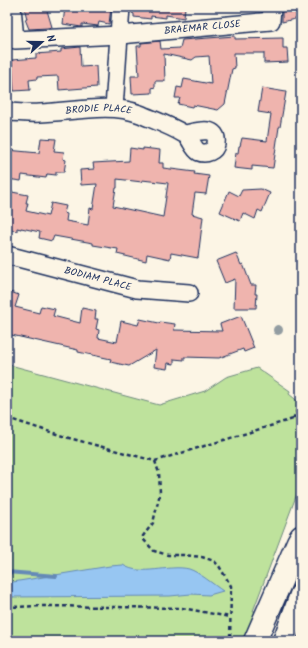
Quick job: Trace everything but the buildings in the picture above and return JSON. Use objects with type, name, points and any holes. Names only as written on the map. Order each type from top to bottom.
[{"type":"highway","points":[[255,641],[301,537]]},
{"type":"highway","points":[[271,641],[301,562]]},
{"type":"highway","points":[[287,636],[301,596]]},
{"type":"street","name":"BRAEMAR CLOSE","points":[[12,7],[15,40],[120,35],[271,21],[272,7]]},
{"type":"street","points":[[114,108],[121,7]]},
{"type":"street","name":"BRODIE PLACE","points":[[7,112],[39,114],[114,108],[139,113],[186,134]]},
{"type":"street","name":"BODIAM PLACE","points":[[7,255],[137,289],[190,292]]},
{"type":"path","points":[[293,419],[301,402]]},
{"type":"path","points":[[7,418],[69,438],[155,461],[293,419],[301,420]]},
{"type":"path","points":[[155,461],[159,473],[160,493],[153,523],[143,539],[154,551],[168,555],[194,555],[214,561],[231,586],[230,641]]},
{"type":"path","points":[[7,607],[45,606],[182,608],[230,617]]},
{"type":"green space","points":[[7,363],[159,405],[205,391],[226,377],[257,368],[290,391],[289,394],[301,404],[301,483],[253,611],[259,611],[247,641],[232,641],[232,635],[228,641],[7,641]]},
{"type":"water","points":[[123,565],[138,570],[173,568],[189,569],[223,591],[209,595],[7,597],[7,583]]},
{"type":"waterway","points":[[7,572],[56,576]]}]
